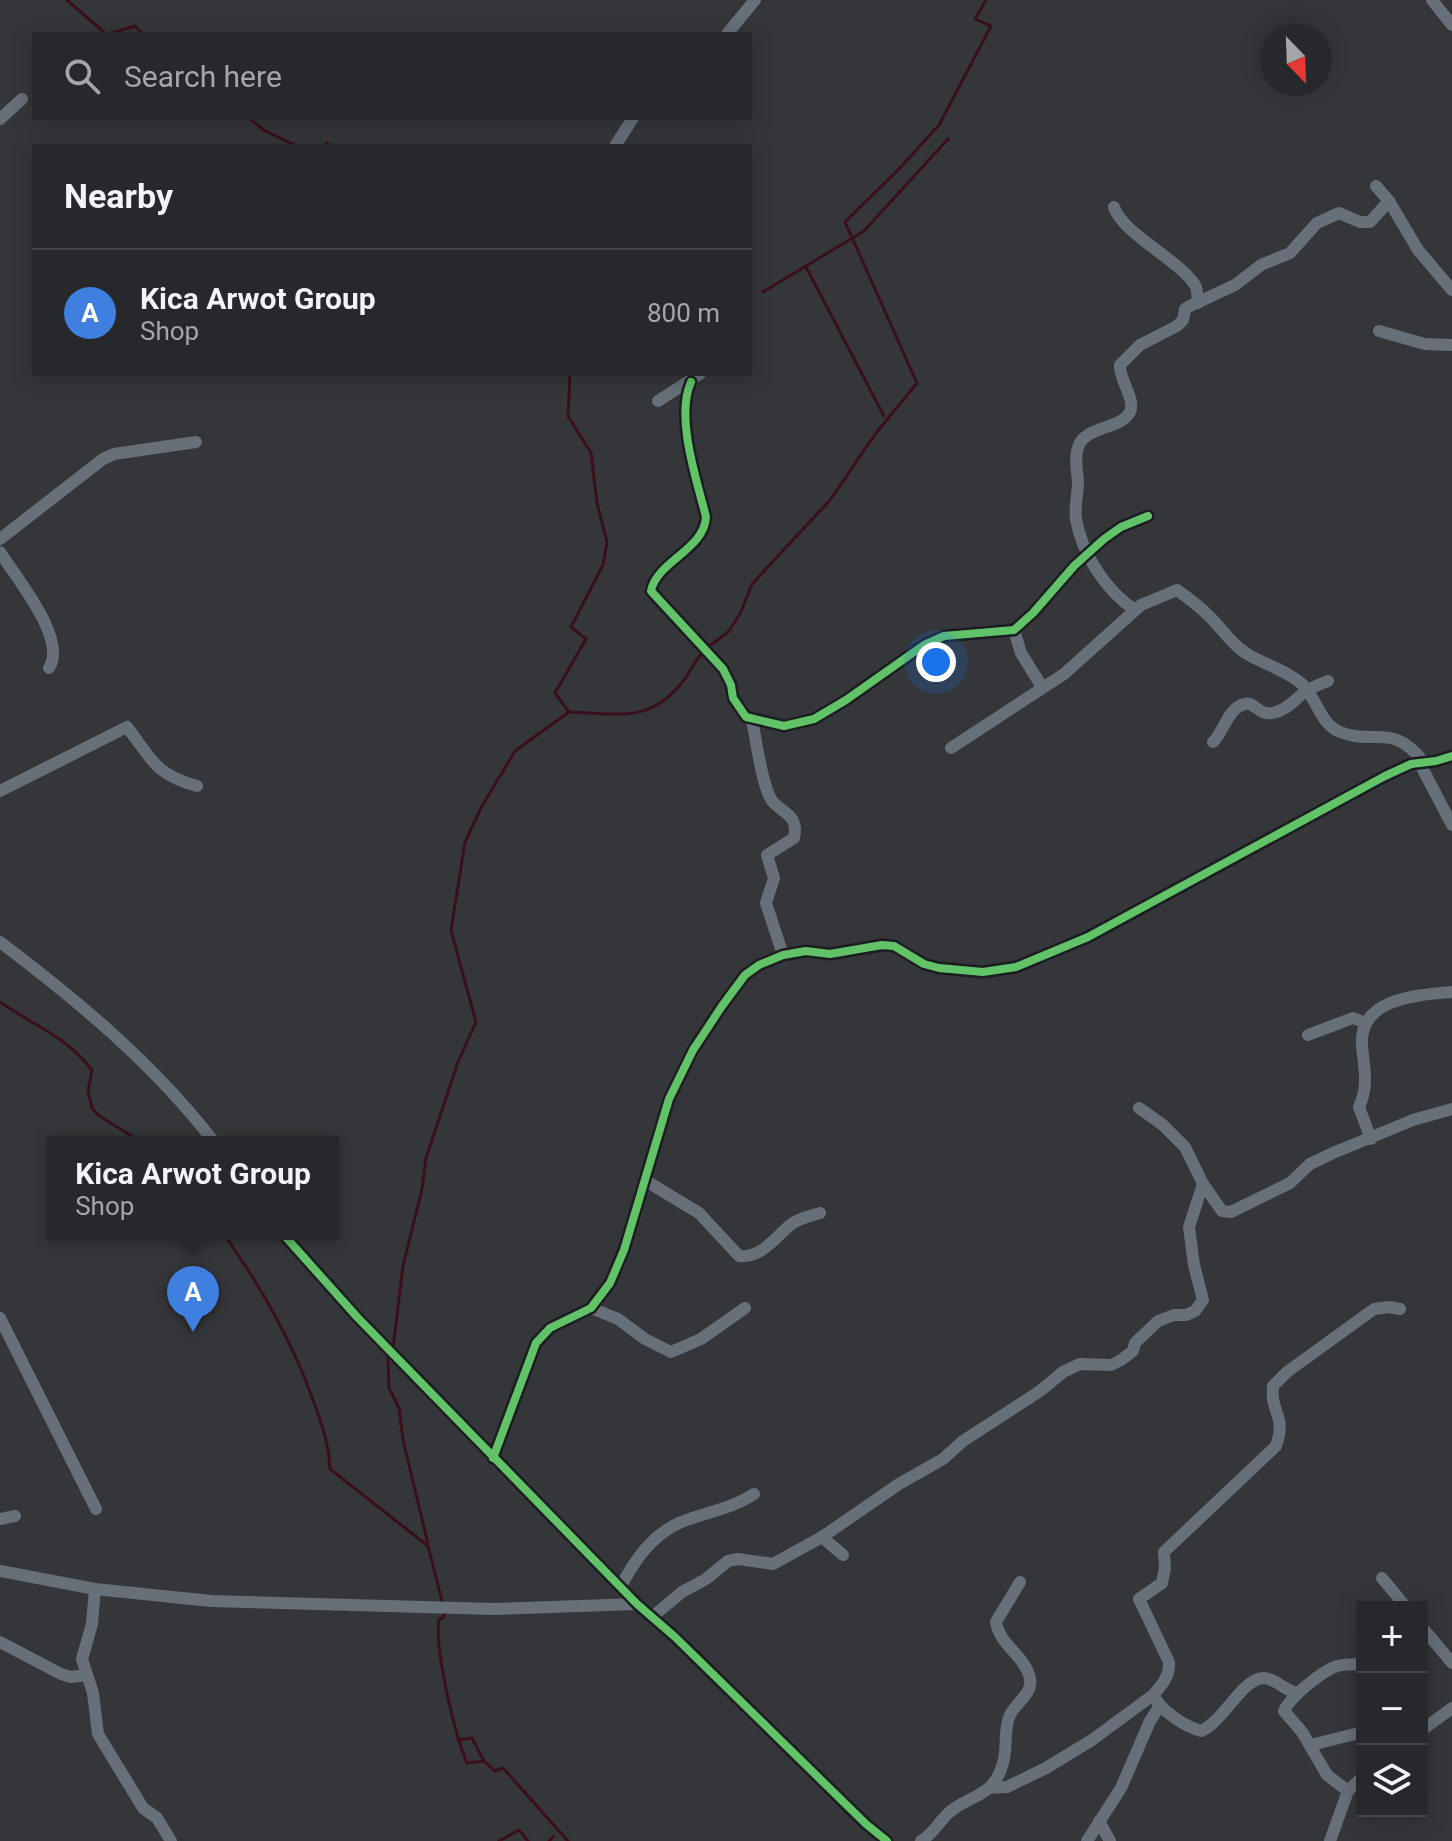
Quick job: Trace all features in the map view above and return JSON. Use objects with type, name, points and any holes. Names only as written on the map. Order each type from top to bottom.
[{"type":"street","points":[[729,32],[755,0]]},
{"type":"street","points":[[1432,0],[1452,25]]},
{"type":"street","points":[[0,119],[22,99]]},
{"type":"street","points":[[616,144],[632,120]]},
{"type":"street","points":[[1376,186],[1389,201],[1418,250],[1452,290]]},
{"type":"street","points":[[1135,610],[1117,597],[1104,582],[1075,517],[1078,446],[1081,440],[1126,417],[1131,410],[1120,365],[1140,345],[1177,326],[1183,320],[1185,309],[1235,285],[1261,265],[1290,253],[1326,217],[1339,213],[1360,222],[1370,222],[1389,201]]},
{"type":"street","points":[[1114,207],[1144,241],[1196,286],[1198,303]]},
{"type":"street","points":[[1379,331],[1425,344],[1452,345]]},
{"type":"street","points":[[696,378],[686,392],[686,428],[706,517],[705,526],[700,535],[662,572],[651,591],[723,669],[733,698],[746,717],[752,720],[784,726],[814,719],[924,645],[944,636],[1014,630],[1089,552],[1121,527],[1148,516]]},
{"type":"street","points":[[658,401],[696,378]]},
{"type":"street","points":[[0,539],[103,459],[114,454],[196,442]]},
{"type":"street","points":[[0,552],[45,622],[55,654],[49,668]]},
{"type":"street","points":[[951,748],[1064,674],[1135,610],[1154,598],[1179,591],[1207,614],[1227,639],[1288,675],[1307,690],[1333,728],[1348,734],[1394,738],[1412,747],[1452,825]]},
{"type":"street","points":[[1014,630],[1021,653],[1042,687]]},
{"type":"street","points":[[1213,742],[1233,711],[1244,704],[1250,704],[1262,713],[1272,714],[1287,708],[1307,690],[1328,681]]},
{"type":"street","points":[[752,720],[766,788],[774,802],[791,816],[796,834],[767,855],[774,878],[766,903],[783,955]]},
{"type":"street","points":[[0,791],[127,727],[157,769],[197,786]]},
{"type":"street","points":[[493,1458],[536,1343],[550,1328],[591,1308],[610,1283],[624,1250],[669,1099],[693,1050],[745,975],[783,955],[806,951],[830,954],[882,945],[894,946],[924,964],[939,968],[983,972],[1016,967],[1088,937],[1385,776],[1421,762],[1452,756]]},
{"type":"street","points":[[0,942],[130,1050],[182,1103],[209,1136]]},
{"type":"street","points":[[1371,1139],[1359,1107],[1366,1091],[1362,1041],[1366,1023],[1377,1010],[1405,997],[1452,992]]},
{"type":"street","points":[[1308,1035],[1353,1018],[1366,1023]]},
{"type":"street","points":[[1139,1108],[1163,1125],[1185,1147],[1203,1184],[1222,1211],[1231,1212],[1290,1183],[1310,1164],[1413,1120],[1452,1109]]},
{"type":"street","points":[[646,1181],[699,1213],[739,1256],[751,1256],[770,1245],[790,1225],[820,1213]]},
{"type":"street","points":[[652,1617],[728,1561],[738,1559],[773,1564],[822,1537],[899,1484],[943,1459],[963,1441],[1040,1391],[1063,1372],[1080,1364],[1111,1365],[1133,1351],[1135,1343],[1158,1321],[1195,1311],[1203,1300],[1189,1227],[1203,1184]]},
{"type":"street","points":[[288,1240],[349,1309],[637,1604],[887,1841]]},
{"type":"street","points":[[591,1308],[618,1319],[645,1339],[671,1352],[701,1339],[745,1308]]},
{"type":"street","points":[[1087,1841],[1129,1773],[1170,1670],[1139,1599],[1162,1583],[1164,1552],[1276,1446],[1282,1429],[1273,1404],[1273,1386],[1287,1372],[1374,1309],[1400,1309]]},
{"type":"street","points":[[0,1318],[96,1509]]},
{"type":"street","points":[[621,1586],[638,1556],[660,1535],[680,1523],[735,1505],[754,1494]]},
{"type":"street","points":[[0,1519],[15,1516]]},
{"type":"street","points":[[822,1537],[843,1555]]},
{"type":"street","points":[[0,1571],[95,1589],[211,1601],[494,1609],[637,1604]]},
{"type":"street","points":[[1382,1578],[1401,1601]]},
{"type":"street","points":[[921,1841],[934,1831],[949,1812],[974,1800],[989,1788],[1003,1766],[1011,1713],[1030,1690],[1030,1678],[1025,1666],[996,1626],[997,1617],[1020,1582]]},
{"type":"street","points":[[95,1589],[92,1624],[82,1655],[93,1693],[96,1727],[101,1743],[143,1808],[157,1818],[171,1841]]},
{"type":"street","points":[[1428,1634],[1452,1663]]},
{"type":"street","points":[[0,1642],[61,1674],[71,1677],[86,1675]]},
{"type":"street","points":[[1348,1791],[1327,1775],[1311,1745],[1284,1711],[1298,1693],[1333,1667],[1356,1664]]},
{"type":"street","points":[[1156,1701],[1189,1727],[1201,1731],[1217,1720],[1249,1684],[1260,1678],[1267,1678],[1298,1693]]},
{"type":"street","points":[[989,1788],[1007,1787],[1046,1768],[1156,1701]]},
{"type":"street","points":[[1428,1726],[1452,1708]]},
{"type":"street","points":[[1311,1745],[1355,1734]]},
{"type":"street","points":[[1330,1841],[1348,1791],[1356,1783]]},
{"type":"street","points":[[1099,1821],[1110,1841]]},
{"type":"waterway","points":[[67,0],[104,32]]},
{"type":"waterway","points":[[707,648],[728,632],[740,614],[752,584],[830,500],[876,433],[917,383],[845,222],[939,125],[991,26],[975,19],[986,0]]},
{"type":"waterway","points":[[116,32],[135,26],[140,32]]},
{"type":"waterway","points":[[251,120],[265,131],[293,144]]},
{"type":"waterway","points":[[763,292],[864,231],[948,139]]},
{"type":"waterway","points":[[806,267],[884,416]]},
{"type":"waterway","points":[[393,1348],[403,1266],[422,1189],[426,1158],[458,1062],[476,1022],[451,930],[465,842],[482,806],[515,751],[569,712],[555,693],[586,639],[571,627],[603,565],[607,542],[597,503],[591,453],[568,416],[570,376]]},
{"type":"waterway","points":[[569,712],[630,714],[655,706],[680,685],[702,653]]},
{"type":"waterway","points":[[0,1002],[60,1039],[81,1058],[92,1070],[88,1091],[92,1108],[131,1136]]},
{"type":"waterway","points":[[228,1240],[262,1293],[294,1354],[321,1424],[330,1469],[428,1546],[443,1605]]},
{"type":"waterway","points":[[388,1357],[389,1388],[399,1408],[403,1440],[428,1544]]},
{"type":"waterway","points":[[444,1612],[443,1618],[439,1619],[438,1632],[442,1670],[467,1763],[484,1761],[495,1771],[503,1768],[568,1841]]},
{"type":"waterway","points":[[458,1740],[472,1738],[484,1761]]},
{"type":"waterway","points":[[499,1841],[519,1830],[528,1841]]},
{"type":"waterway","points":[[549,1841],[554,1836]]},
{"type":"cycle path","points":[[691,382],[685,413],[686,431],[706,517],[697,538],[662,571],[651,591],[723,669],[733,698],[746,717],[784,726],[814,719],[924,645],[944,636],[1014,630],[1104,539],[1121,527],[1148,516]]},
{"type":"cycle path","points":[[493,1458],[536,1343],[550,1328],[591,1308],[610,1283],[624,1250],[669,1099],[693,1050],[745,975],[783,955],[806,951],[830,954],[882,945],[894,946],[924,964],[939,968],[983,972],[1016,967],[1088,937],[1385,776],[1411,764],[1452,756]]},
{"type":"cycle path","points":[[288,1240],[358,1318],[637,1604],[887,1841]]},
{"type":"place","name":"Kica Arwot Group","points":[[193,1332]]}]
